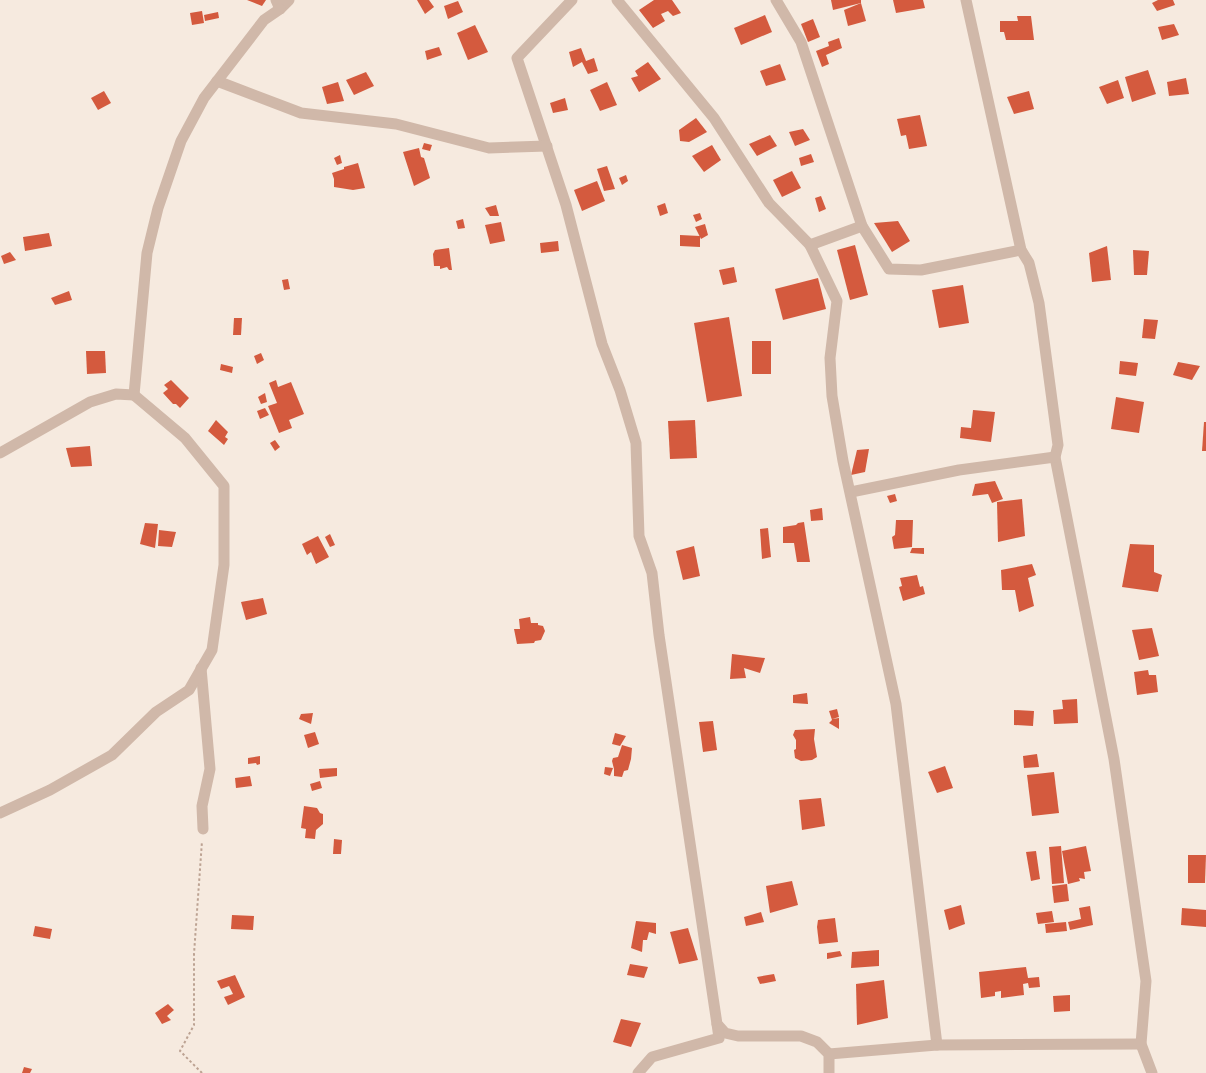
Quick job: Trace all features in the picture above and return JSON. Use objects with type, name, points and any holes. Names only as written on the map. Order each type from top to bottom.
[{"type":"street","points":[[134,396],[147,253],[156,217],[181,141],[204,98],[217,81],[278,4],[289,0]]},
{"type":"street","points":[[572,0],[517,58],[566,205],[602,344],[620,390],[636,443],[639,536],[652,573],[659,635],[719,1038],[652,1057],[638,1073]]},
{"type":"street","points":[[617,0],[714,118],[769,203],[810,245],[837,301],[830,358],[832,396],[843,461],[896,704],[937,1045]]},
{"type":"street","points":[[776,0],[801,42],[862,226],[889,269],[921,270],[1021,250]]},
{"type":"street","points":[[966,0],[1021,250],[1029,263],[1039,304],[1058,445],[1055,457],[1115,768],[1146,981],[1142,1044],[1152,1073]]},
{"type":"street","points":[[217,81],[300,113],[396,124],[489,148],[547,146]]},
{"type":"street","points":[[810,245],[862,226]]},
{"type":"street","points":[[0,453],[90,402],[116,394],[134,396],[185,438],[224,486],[224,565],[212,650],[189,690],[156,712],[112,754],[50,790],[0,813]]},
{"type":"street","points":[[851,492],[959,470],[1055,457]]},
{"type":"street","points":[[201,668],[210,769],[202,806],[203,829]]},
{"type":"street","points":[[717,1024],[725,1033],[738,1036],[801,1036],[817,1042],[829,1054],[829,1073]]},
{"type":"street","points":[[829,1054],[937,1045],[1142,1044]]},
{"type":"path","points":[[202,1073],[180,1051],[194,1024],[194,954],[203,829]]},
{"type":"building","points":[[247,0],[266,0],[262,6]]},
{"type":"building","points":[[417,0],[429,0],[434,7],[425,14]]},
{"type":"building","points":[[654,0],[672,0],[681,13],[673,16],[668,11],[661,14],[665,21],[653,28],[639,10]]},
{"type":"building","points":[[831,0],[861,0],[861,3],[833,10]]},
{"type":"building","points":[[893,0],[923,0],[925,8],[896,13]]},
{"type":"building","points":[[1158,0],[1173,0],[1175,5],[1157,11],[1152,3]]},
{"type":"building","points":[[458,1],[463,12],[448,19],[444,6]]},
{"type":"building","points":[[861,3],[866,21],[848,26],[844,10]]},
{"type":"building","points":[[202,11],[204,23],[192,25],[190,13]]},
{"type":"building","points":[[218,12],[219,18],[205,21],[204,15]]},
{"type":"building","points":[[765,15],[772,32],[741,45],[734,28]]},
{"type":"building","points":[[1017,16],[1031,16],[1034,40],[1006,40],[1004,32],[1000,32],[1000,21],[1018,21]]},
{"type":"building","points":[[813,19],[820,37],[808,42],[801,24]]},
{"type":"building","points":[[1174,24],[1179,35],[1162,40],[1158,27]]},
{"type":"building","points":[[475,25],[488,52],[468,60],[457,33]]},
{"type":"building","points":[[839,38],[842,48],[826,55],[829,64],[822,67],[816,51],[829,46],[828,42]]},
{"type":"building","points":[[439,47],[442,55],[427,60],[425,51]]},
{"type":"building","points":[[581,48],[586,61],[594,58],[598,71],[588,74],[582,62],[573,67],[569,52]]},
{"type":"building","points":[[648,62],[661,79],[639,92],[631,78],[638,76],[635,71]]},
{"type":"building","points":[[780,64],[786,80],[766,86],[760,71]]},
{"type":"building","points":[[1148,70],[1156,94],[1132,102],[1125,77]]},
{"type":"building","points":[[366,72],[374,86],[354,95],[346,80]]},
{"type":"building","points":[[1186,78],[1189,94],[1169,96],[1167,82]]},
{"type":"building","points":[[1118,80],[1124,98],[1107,104],[1099,87]]},
{"type":"building","points":[[338,82],[344,101],[327,104],[322,87]]},
{"type":"building","points":[[607,82],[617,105],[600,111],[590,90]]},
{"type":"building","points":[[104,91],[111,103],[98,110],[91,98]]},
{"type":"building","points":[[1029,91],[1034,109],[1014,114],[1007,97]]},
{"type":"building","points":[[565,98],[568,110],[553,113],[550,103]]},
{"type":"building","points":[[920,115],[927,146],[909,149],[906,135],[901,136],[897,119]]},
{"type":"building","points":[[696,118],[707,132],[689,142],[680,141],[679,130]]},
{"type":"building","points":[[803,129],[810,140],[795,146],[789,132]]},
{"type":"building","points":[[770,135],[777,146],[757,156],[749,144]]},
{"type":"building","points":[[424,143],[432,145],[430,151],[422,149]]},
{"type":"building","points":[[712,145],[721,160],[704,172],[692,156]]},
{"type":"building","points":[[419,148],[430,178],[414,186],[403,152]]},
{"type":"building","points":[[811,154],[814,162],[801,166],[799,158]]},
{"type":"building","points":[[340,155],[342,163],[337,165],[334,158]]},
{"type":"building","points":[[358,163],[365,188],[353,190],[334,187],[332,173]]},
{"type":"building","points":[[607,166],[615,189],[604,191],[597,169]]},
{"type":"building","points":[[792,171],[801,188],[782,197],[773,180]]},
{"type":"building","points":[[626,175],[628,181],[622,185],[619,178]]},
{"type":"building","points":[[597,181],[605,201],[582,211],[574,190]]},
{"type":"building","points":[[821,196],[826,209],[819,212],[815,198]]},
{"type":"building","points":[[665,203],[668,213],[660,216],[657,206]]},
{"type":"building","points":[[496,205],[499,216],[490,216],[485,208]]},
{"type":"building","points":[[700,213],[702,219],[696,222],[693,215]]},
{"type":"building","points":[[463,219],[465,228],[458,229],[456,221]]},
{"type":"building","points":[[898,221],[910,241],[892,252],[874,223]]},
{"type":"building","points":[[501,222],[505,241],[490,244],[485,225]]},
{"type":"building","points":[[705,224],[708,235],[701,239],[695,227]]},
{"type":"building","points":[[49,233],[52,246],[25,251],[23,237]]},
{"type":"building","points":[[680,235],[700,236],[700,247],[680,246]]},
{"type":"building","points":[[558,241],[559,251],[541,253],[540,243]]},
{"type":"building","points":[[855,245],[868,295],[850,300],[837,250]]},
{"type":"building","points":[[1107,246],[1111,280],[1092,282],[1089,253]]},
{"type":"building","points":[[449,248],[452,270],[449,270],[447,267],[440,269],[440,266],[434,266],[433,254],[435,250]]},
{"type":"building","points":[[1133,250],[1149,251],[1147,275],[1134,275]]},
{"type":"building","points":[[10,252],[16,260],[4,264],[1,256]]},
{"type":"building","points":[[734,267],[737,282],[723,285],[719,270]]},
{"type":"building","points":[[818,278],[826,309],[783,320],[775,289]]},
{"type":"building","points":[[288,279],[290,289],[284,290],[282,280]]},
{"type":"building","points":[[963,285],[969,323],[939,328],[932,290]]},
{"type":"building","points":[[69,291],[72,300],[55,305],[51,298]]},
{"type":"building","points":[[729,317],[742,396],[707,402],[694,323]]},
{"type":"building","points":[[234,318],[242,318],[241,335],[233,335]]},
{"type":"building","points":[[1144,319],[1158,320],[1155,339],[1142,338]]},
{"type":"building","points":[[752,341],[771,341],[771,374],[752,374]]},
{"type":"building","points":[[86,351],[105,351],[106,373],[87,374]]},
{"type":"building","points":[[261,353],[264,360],[257,364],[254,356]]},
{"type":"building","points":[[1120,361],[1138,363],[1136,376],[1119,374]]},
{"type":"building","points":[[1178,362],[1200,366],[1192,380],[1173,375]]},
{"type":"building","points":[[221,364],[233,367],[232,373],[220,370]]},
{"type":"building","points":[[171,380],[189,398],[180,408],[173,404],[163,393],[168,389],[164,385]]},
{"type":"building","points":[[276,380],[278,387],[291,382],[304,414],[289,420],[292,428],[279,433],[268,406],[277,403],[269,383]]},
{"type":"building","points":[[265,393],[267,402],[261,404],[258,397]]},
{"type":"building","points":[[1116,397],[1144,402],[1139,433],[1111,429]]},
{"type":"building","points":[[265,408],[269,415],[260,419],[257,411]]},
{"type":"building","points":[[973,410],[995,412],[991,442],[960,438],[961,427],[971,428]]},
{"type":"building","points":[[216,420],[228,432],[225,437],[228,439],[224,445],[208,431]]},
{"type":"building","points":[[695,420],[697,458],[670,459],[668,421]]},
{"type":"building","points":[[1204,422],[1206,422],[1206,451],[1202,451]]},
{"type":"building","points":[[275,440],[280,447],[275,451],[270,443]]},
{"type":"building","points":[[90,446],[92,466],[71,467],[66,448]]},
{"type":"building","points":[[869,449],[865,472],[851,475],[857,450]]},
{"type":"building","points":[[995,481],[1003,499],[992,503],[988,494],[972,496],[975,484]]},
{"type":"building","points":[[895,494],[897,501],[890,503],[887,496]]},
{"type":"building","points":[[1022,499],[1025,536],[998,542],[997,502]]},
{"type":"building","points":[[822,508],[823,520],[811,521],[810,510]]},
{"type":"building","points":[[896,520],[913,520],[912,547],[894,549],[892,537],[895,535]]},
{"type":"building","points":[[804,522],[810,562],[797,562],[794,543],[783,543],[783,527]]},
{"type":"building","points":[[145,523],[158,524],[155,548],[140,544]]},
{"type":"building","points":[[768,528],[771,557],[762,559],[760,529]]},
{"type":"building","points":[[159,530],[176,532],[172,547],[158,546]]},
{"type":"building","points":[[330,534],[335,545],[330,547],[325,537]]},
{"type":"building","points":[[318,536],[329,557],[316,564],[311,552],[307,555],[302,544]]},
{"type":"building","points":[[1130,544],[1154,545],[1154,572],[1162,575],[1158,592],[1122,587]]},
{"type":"building","points":[[694,546],[700,576],[683,580],[676,551]]},
{"type":"building","points":[[912,548],[924,548],[924,554],[910,553]]},
{"type":"building","points":[[1032,564],[1036,575],[1028,578],[1034,606],[1019,612],[1015,590],[1002,590],[1001,570]]},
{"type":"building","points":[[917,575],[920,587],[923,586],[925,594],[903,601],[899,587],[902,586],[900,578]]},
{"type":"building","points":[[263,598],[267,614],[246,620],[241,602]]},
{"type":"building","points":[[530,617],[531,623],[538,623],[538,625],[543,626],[545,631],[541,640],[534,643],[517,644],[514,629],[520,629],[519,619]]},
{"type":"building","points":[[1152,628],[1159,656],[1139,660],[1132,630]]},
{"type":"building","points":[[732,654],[765,658],[760,673],[744,668],[746,678],[730,679]]},
{"type":"building","points":[[1148,670],[1149,675],[1156,675],[1158,692],[1137,695],[1134,672]]},
{"type":"building","points":[[807,693],[808,704],[793,703],[793,695]]},
{"type":"building","points":[[1077,699],[1078,723],[1054,724],[1053,710],[1063,709],[1062,700]]},
{"type":"building","points":[[837,709],[839,717],[832,719],[839,718],[839,729],[829,723],[832,720],[829,711]]},
{"type":"building","points":[[1014,710],[1034,711],[1033,726],[1014,725]]},
{"type":"building","points":[[313,713],[311,724],[299,719],[301,714]]},
{"type":"building","points":[[713,721],[717,750],[703,752],[699,722]]},
{"type":"building","points":[[815,729],[814,739],[817,757],[812,760],[801,761],[795,758],[796,740],[793,735],[795,730]]},
{"type":"building","points":[[315,732],[319,744],[308,748],[304,735]]},
{"type":"building","points":[[615,733],[626,736],[620,746],[612,744]]},
{"type":"building","points":[[622,745],[632,748],[631,759],[628,770],[624,771],[622,777],[614,776],[612,761],[613,758],[618,757]]},
{"type":"building","points":[[1037,754],[1039,767],[1024,768],[1023,756]]},
{"type":"building","points":[[260,756],[260,764],[248,764],[248,758]]},
{"type":"building","points":[[945,766],[953,788],[937,793],[928,772]]},
{"type":"building","points":[[605,767],[613,768],[610,776],[604,774]]},
{"type":"building","points":[[337,768],[337,776],[320,778],[319,769]]},
{"type":"building","points":[[1054,772],[1059,813],[1032,816],[1027,775]]},
{"type":"building","points":[[250,776],[252,786],[236,788],[235,778]]},
{"type":"building","points":[[320,781],[322,788],[312,791],[310,784]]},
{"type":"building","points":[[821,798],[825,826],[802,830],[799,800]]},
{"type":"building","points":[[304,806],[317,808],[323,814],[323,824],[316,830],[315,839],[305,838],[306,829],[301,828]]},
{"type":"building","points":[[334,839],[342,840],[341,854],[333,854]]},
{"type":"building","points":[[1061,846],[1064,883],[1052,884],[1049,847]]},
{"type":"building","points":[[1086,846],[1091,871],[1084,872],[1085,879],[1079,878],[1080,881],[1068,884],[1062,851]]},
{"type":"building","points":[[1036,851],[1040,879],[1031,881],[1026,852]]},
{"type":"building","points":[[1188,855],[1206,855],[1205,883],[1188,883]]},
{"type":"building","points":[[792,881],[798,905],[770,913],[766,886]]},
{"type":"building","points":[[1067,884],[1069,901],[1054,903],[1052,886]]},
{"type":"building","points":[[961,905],[965,924],[949,930],[944,910]]},
{"type":"building","points":[[1090,906],[1093,925],[1070,930],[1068,922],[1081,919],[1079,908]]},
{"type":"building","points":[[1182,908],[1206,910],[1206,927],[1181,925]]},
{"type":"building","points":[[1052,911],[1054,922],[1038,924],[1036,913]]},
{"type":"building","points":[[761,912],[764,922],[746,926],[744,917]]},
{"type":"building","points":[[232,915],[254,916],[253,930],[231,929]]},
{"type":"building","points":[[835,918],[838,942],[819,944],[818,920]]},
{"type":"building","points":[[636,921],[656,923],[656,934],[649,932],[647,940],[643,940],[642,952],[631,948]]},
{"type":"building","points":[[1066,922],[1067,931],[1046,933],[1045,924]]},
{"type":"building","points":[[35,926],[52,929],[50,939],[33,936]]},
{"type":"building","points":[[688,928],[698,960],[679,964],[670,932]]},
{"type":"building","points":[[879,950],[879,966],[851,968],[852,952]]},
{"type":"building","points":[[840,951],[842,956],[827,959],[827,953]]},
{"type":"building","points":[[630,964],[648,967],[644,978],[627,975]]},
{"type":"building","points":[[1026,967],[1028,978],[1039,977],[1040,987],[1029,988],[1028,983],[1023,984],[1024,995],[1001,998],[1001,991],[995,992],[995,996],[981,998],[979,972]]},
{"type":"building","points":[[774,974],[776,981],[760,984],[757,977]]},
{"type":"building","points":[[235,975],[245,997],[228,1005],[224,997],[233,994],[229,986],[221,989],[217,981]]},
{"type":"building","points":[[884,980],[888,1018],[857,1025],[856,984]]},
{"type":"building","points":[[1070,995],[1070,1011],[1054,1012],[1053,996]]},
{"type":"building","points":[[168,1004],[174,1010],[167,1016],[171,1020],[162,1024],[155,1013]]},
{"type":"building","points":[[621,1019],[641,1023],[631,1047],[613,1042]]},
{"type":"building","points":[[24,1067],[32,1069],[30,1073],[22,1073]]}]
